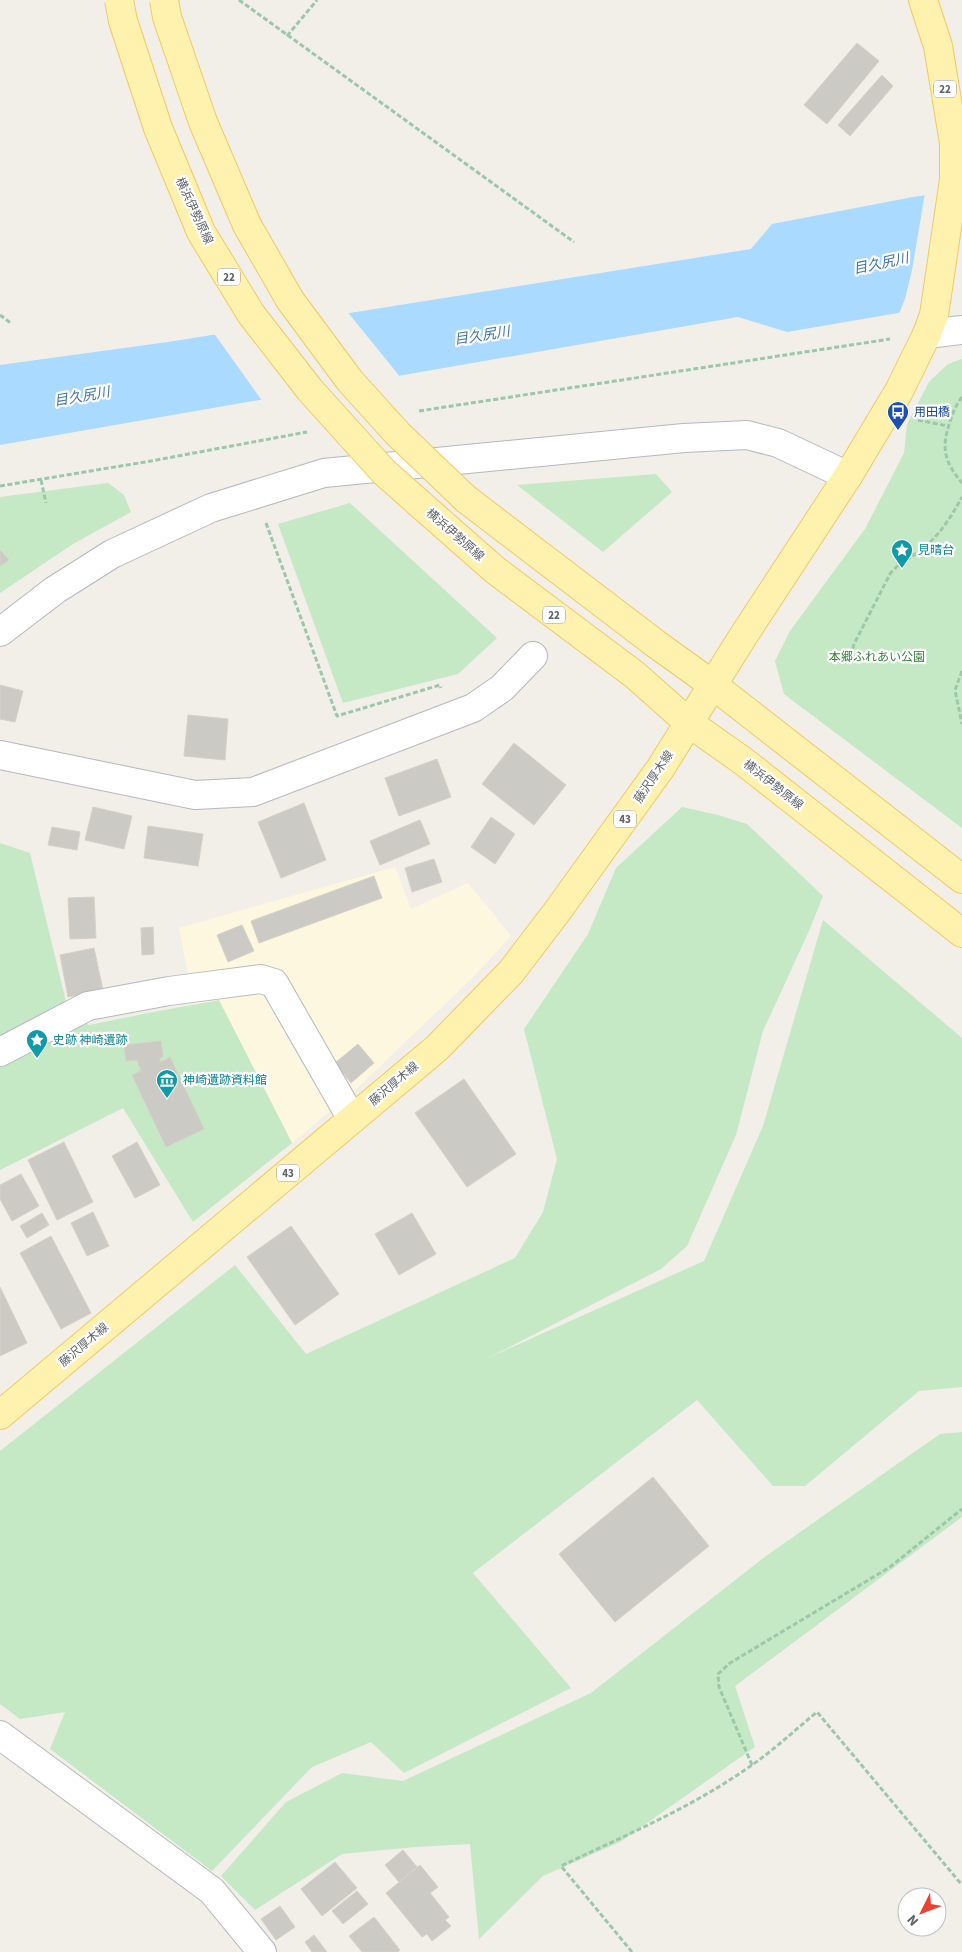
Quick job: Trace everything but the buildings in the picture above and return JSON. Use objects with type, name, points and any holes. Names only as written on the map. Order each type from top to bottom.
[{"type":"main road","name":"横浜伊勢原線","points":[[119,0],[123,21],[158,128],[201,232],[251,314],[310,390],[384,472],[495,570],[635,675],[690,723],[743,761],[962,933]]},
{"type":"main road","points":[[164,0],[167,17],[203,122],[247,225],[290,300],[350,381],[398,434],[466,499],[656,644],[713,685],[962,878]]},
{"type":"main road","name":"22","points":[[713,685],[848,476],[899,391],[929,331],[934,315],[954,180],[954,143],[952,121],[938,46],[923,0]]},
{"type":"main road","name":"藤沢厚木線","points":[[0,1415],[437,1048],[510,972],[646,791],[713,685]]},
{"type":"street","points":[[929,331],[962,330]]},
{"type":"street","points":[[0,632],[55,590],[112,554],[211,508],[324,473],[684,438],[747,435],[778,443],[848,476]]},
{"type":"street","points":[[0,755],[195,795],[253,792],[473,708],[502,688],[534,656]]},
{"type":"street","points":[[0,1052],[88,1006],[169,991],[261,979],[274,983],[352,1119]]},
{"type":"street","points":[[0,1735],[212,1891],[259,1951]]},
{"type":"path","points":[[238,0],[574,242]]},
{"type":"path","points":[[287,36],[317,0]]},
{"type":"path","points":[[0,315],[12,324]]},
{"type":"path","points":[[415,412],[890,338]]},
{"type":"path","points":[[962,397],[956,405],[944,437],[946,458],[962,483]]},
{"type":"path","points":[[909,419],[948,426]]},
{"type":"path","points":[[0,486],[309,432]]},
{"type":"path","points":[[41,480],[46,503]]},
{"type":"path","points":[[851,656],[854,644],[896,565],[920,551],[930,542],[948,522],[962,497]]},
{"type":"path","points":[[265,521],[337,716],[440,685],[453,716]]},
{"type":"path","points":[[962,671],[955,690],[962,724]]},
{"type":"path","points":[[752,1765],[719,1687],[718,1674],[730,1663],[890,1567],[962,1509]]},
{"type":"path","points":[[632,1952],[560,1866],[656,1822],[703,1796],[752,1765],[817,1712],[962,1885]]},
{"type":"shaded area","points":[[395,867],[411,909],[468,883],[511,936],[473,977],[353,1092],[292,1143],[219,1001],[194,1005],[179,928]]},
{"type":"green space","name":"本郷ふれあい公園","points":[[962,359],[962,828],[784,694],[775,661],[790,631],[865,529],[904,453],[907,424],[929,382],[948,364]]},
{"type":"green space","points":[[656,474],[672,492],[603,552],[517,485]]},
{"type":"green space","points":[[108,483],[124,495],[131,512],[73,544],[0,593],[0,497]]},
{"type":"green space","points":[[350,503],[497,638],[458,674],[343,703],[278,524]]},
{"type":"green space","points":[[682,807],[747,824],[823,896],[763,1031],[736,1135],[687,1246],[661,1269],[488,1358],[704,1261],[763,1126],[823,920],[962,1038],[962,1387],[919,1391],[805,1486],[773,1486],[697,1400],[473,1573],[571,1688],[404,1773],[371,1742],[312,1767],[212,1871],[50,1749],[65,1712],[20,1719],[0,1704],[0,1451],[235,1265],[306,1354],[515,1258],[543,1212],[557,1159],[524,1029],[588,934],[616,868]]},
{"type":"green space","points":[[0,843],[30,853],[67,1006],[89,1025],[219,1000],[292,1143],[193,1222],[123,1108],[0,1170]]},
{"type":"green space","points":[[962,1432],[962,1517],[735,1686],[755,1747],[620,1842],[543,1876],[479,1939],[470,1844],[342,1854],[255,1910],[221,1876],[286,1802],[342,1773],[403,1781],[591,1693],[766,1556],[940,1434]]},
{"type":"water","name":"目久尻川","points":[[962,190],[962,302],[787,332],[738,317],[0,445],[0,365],[168,342],[751,249],[772,224],[913,197]]},
{"type":"pier","points":[[962,188],[962,305],[898,316],[905,299],[912,270],[925,193]]},
{"type":"pier","points":[[346,310],[401,378],[263,402],[213,332]]},
{"type":"place","name":"用田橋","points":[[898,431]]},
{"type":"place","name":"見晴台","points":[[902,569]]},
{"type":"place","name":"史跡 神崎遺跡","points":[[37,1059]]},
{"type":"place","name":"神崎遺跡資料館","points":[[167,1099]]}]
